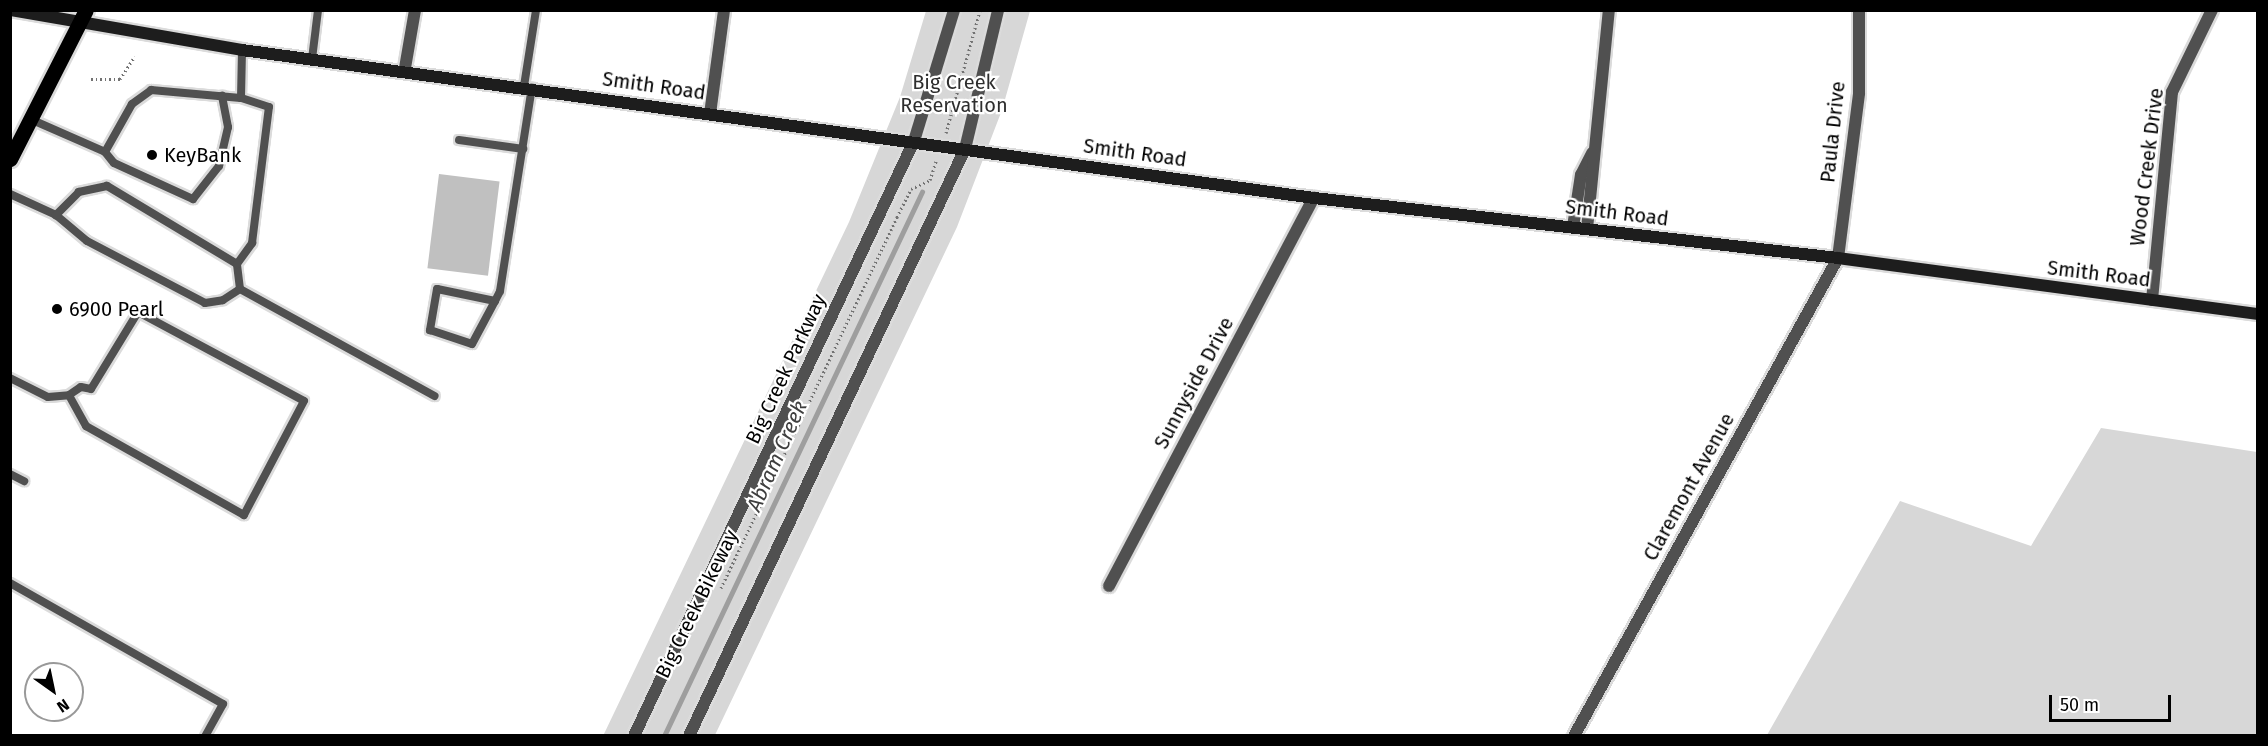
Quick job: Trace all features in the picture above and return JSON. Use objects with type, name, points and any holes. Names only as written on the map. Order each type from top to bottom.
[{"type":"main road","name":"Smith Road","points":[[11,10],[78,25],[242,50],[405,68],[710,114],[1314,198],[1839,258],[2258,314]]},
{"type":"main road","points":[[13,150],[86,10]]},
{"type":"street","points":[[405,68],[414,10]]},
{"type":"street","points":[[710,114],[724,10]]},
{"type":"street","name":"Big Creek Parkway","points":[[634,735],[914,141],[954,10]]},
{"type":"street","points":[[689,735],[965,149],[998,10]]},
{"type":"street","points":[[1587,229],[1592,152],[1610,10]]},
{"type":"street","name":"Paula Drive","points":[[1839,258],[1859,93],[1858,10]]},
{"type":"street","name":"Wood Creek Drive","points":[[2152,300],[2172,92],[2212,10]]},
{"type":"street","points":[[1573,227],[1581,175],[1592,152]]},
{"type":"street","name":"Sunnyside Drive","points":[[1108,586],[1314,198]]},
{"type":"street","name":"Claremont Avenue","points":[[1574,735],[1839,258]]},
{"type":"lane","points":[[312,59],[318,10]]},
{"type":"lane","points":[[495,301],[437,289],[430,330],[472,344],[495,301],[522,149],[536,10]]},
{"type":"lane","points":[[241,98],[242,50]]},
{"type":"lane","points":[[105,152],[132,104],[151,90],[241,98],[268,107],[252,243],[237,264],[240,289]]},
{"type":"lane","points":[[30,119],[105,152],[114,163],[192,199],[219,166],[228,127],[222,96]]},
{"type":"lane","points":[[459,140],[522,149]]},
{"type":"lane","points":[[56,215],[79,192],[107,186],[237,264]]},
{"type":"lane","points":[[10,194],[56,215],[87,241],[205,303],[223,300],[240,289]]},
{"type":"lane","points":[[240,289],[435,396]]},
{"type":"lane","points":[[10,378],[48,397],[69,395],[81,387],[92,389],[138,312],[304,401],[244,515],[86,426],[69,395]]},
{"type":"lane","points":[[10,474],[24,481]]},
{"type":"lane","points":[[10,584],[223,704],[206,735]]},
{"type":"path","points":[[950,121],[980,10]]},
{"type":"path","points":[[91,79],[120,79],[135,56]]},
{"type":"path","name":"Big Creek Bikeway","points":[[719,593],[911,189],[930,180],[934,170]]},
{"type":"green space","name":"Big Creek Reservation","points":[[926,11],[1030,11],[1002,110],[957,227],[715,735],[603,736],[849,222],[900,97]]},
{"type":"green space","points":[[2101,428],[2257,452],[2257,735],[1767,735],[1900,501],[2031,546]]},
{"type":"building","points":[[439,174],[500,181],[488,276],[427,268]]},
{"type":"waterway","name":"Abram Creek","points":[[664,736],[922,192]]},
{"type":"place","name":"KeyBank","points":[[152,155]]},
{"type":"place","name":"6900 Pearl","points":[[57,309]]}]
